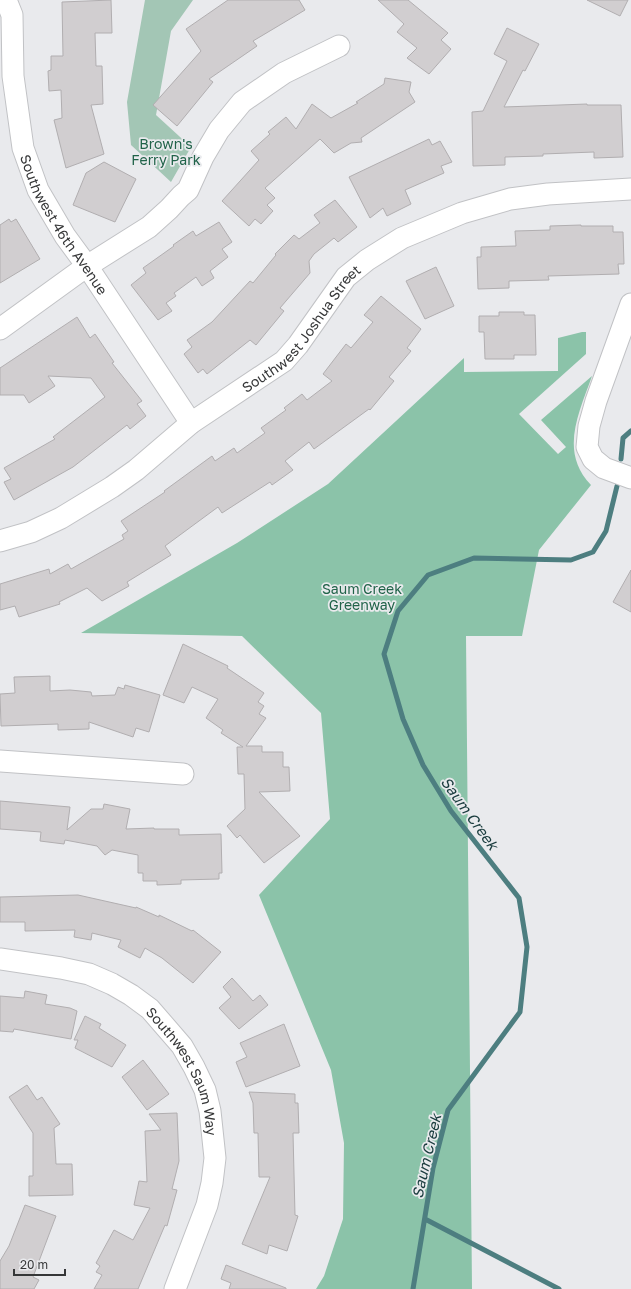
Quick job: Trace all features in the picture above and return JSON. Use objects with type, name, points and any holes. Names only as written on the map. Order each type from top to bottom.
[{"type":"street","name":"Southwest 46th Avenue","points":[[6,0],[12,14],[13,76],[23,148],[38,190],[65,236],[87,266],[191,424]]},
{"type":"street","points":[[0,329],[87,266],[149,227],[169,209],[188,190],[203,156],[218,130],[242,102],[284,73],[339,46]]},
{"type":"street","name":"Southwest Joshua Street","points":[[0,541],[31,532],[61,518],[112,487],[136,470],[191,424],[284,361],[298,345],[346,277],[367,260],[402,238],[462,213],[510,199],[548,194],[631,189]]},
{"type":"street","points":[[631,304],[596,401],[589,426],[587,447],[593,459],[604,468],[631,478]]},
{"type":"street","points":[[0,762],[184,774]]},
{"type":"street","name":"Southwest Saum Way","points":[[0,959],[61,968],[89,974],[112,984],[131,995],[150,1009],[182,1046],[194,1068],[205,1090],[210,1111],[214,1136],[215,1158],[207,1206],[175,1289]]},
{"type":"green space","name":"Brown's Ferry Park","points":[[145,0],[193,0],[171,31],[156,115],[191,147],[171,182],[131,145],[127,102]]},
{"type":"green space","name":"Saum Creek Greenway","points":[[586,332],[586,354],[519,414],[558,454],[566,447],[541,420],[592,376],[578,418],[574,446],[576,459],[581,472],[591,485],[539,550],[522,636],[466,636],[472,1289],[316,1289],[324,1276],[343,1219],[344,1143],[331,1070],[259,895],[330,819],[321,713],[242,636],[81,633],[237,543],[328,484],[464,358],[464,372],[558,371],[558,338]]},
{"type":"building","points":[[111,0],[112,33],[95,33],[96,66],[102,66],[103,104],[91,105],[104,154],[66,168],[54,120],[62,118],[61,90],[49,91],[48,71],[51,70],[51,56],[63,56],[62,2]]},
{"type":"building","points":[[228,0],[299,0],[305,10],[253,41],[257,46],[209,79],[213,82],[177,126],[153,105],[201,51],[186,29]]},
{"type":"building","points":[[378,0],[408,0],[448,33],[441,40],[451,49],[429,74],[407,58],[417,48],[397,32],[404,24]]},
{"type":"building","points":[[587,0],[628,0],[620,16]]},
{"type":"building","points":[[507,28],[539,44],[525,71],[523,70],[504,107],[587,104],[621,105],[623,157],[594,158],[594,152],[543,154],[543,156],[505,157],[505,165],[473,166],[472,112],[483,111],[507,61],[494,54]]},
{"type":"building","points":[[385,78],[411,82],[409,92],[415,102],[361,138],[362,142],[351,143],[334,153],[320,139],[265,188],[275,198],[267,205],[273,211],[261,224],[255,219],[249,226],[222,201],[259,160],[251,151],[270,134],[268,132],[286,117],[296,129],[312,104],[331,118],[358,103],[356,102],[384,84]]},
{"type":"building","points":[[429,139],[432,145],[440,141],[452,162],[441,166],[444,173],[405,190],[411,204],[387,216],[383,208],[370,218],[349,177]]},
{"type":"building","points":[[104,162],[136,179],[115,222],[73,205],[86,173]]},
{"type":"building","points":[[335,200],[357,227],[338,242],[334,238],[314,254],[309,261],[310,273],[280,308],[284,311],[256,345],[250,340],[207,374],[203,369],[198,373],[184,354],[192,347],[187,340],[212,322],[250,281],[253,283],[276,255],[275,254],[294,235],[299,239],[320,223],[314,215]]},
{"type":"building","points":[[9,219],[11,222],[16,219],[40,259],[0,283],[0,225]]},
{"type":"building","points":[[219,222],[232,242],[222,249],[228,257],[210,271],[214,278],[202,286],[196,277],[174,293],[176,296],[166,303],[172,311],[158,320],[131,285],[146,273],[143,268],[174,246],[173,245],[193,231],[196,236]]},
{"type":"building","points":[[550,226],[613,226],[613,232],[623,232],[624,264],[618,264],[619,274],[548,276],[549,280],[509,281],[509,288],[478,289],[477,257],[481,257],[481,247],[516,246],[515,231],[550,230]]},
{"type":"building","points":[[436,267],[454,306],[425,319],[406,281]]},
{"type":"building","points":[[381,296],[421,329],[407,348],[411,351],[389,377],[394,381],[370,410],[369,409],[314,449],[309,442],[285,461],[293,470],[272,485],[270,482],[222,513],[218,507],[165,546],[171,555],[127,582],[129,586],[102,601],[87,588],[59,602],[60,604],[19,617],[15,606],[0,610],[0,584],[49,569],[50,574],[68,564],[71,569],[124,539],[122,535],[128,531],[121,521],[165,492],[164,491],[212,456],[215,461],[234,448],[237,453],[265,433],[261,428],[286,410],[284,408],[302,394],[307,400],[332,381],[323,374],[346,344],[351,348],[373,322],[364,315]]},
{"type":"building","points":[[499,312],[524,312],[524,315],[535,315],[536,355],[514,355],[514,359],[485,359],[484,332],[479,332],[479,316],[499,316]]},
{"type":"building","points":[[77,317],[90,338],[95,334],[114,362],[112,363],[142,401],[137,404],[146,416],[130,429],[127,425],[73,467],[14,500],[4,482],[11,479],[4,468],[55,439],[53,437],[105,397],[91,378],[48,376],[55,386],[29,403],[24,395],[0,395],[0,368]]},
{"type":"building","points":[[631,570],[631,612],[613,602]]},
{"type":"building","points":[[183,644],[228,666],[227,668],[264,693],[258,702],[264,706],[259,714],[266,718],[246,746],[262,746],[262,752],[283,752],[283,767],[289,767],[290,791],[259,792],[300,836],[264,863],[240,835],[237,838],[227,826],[245,809],[244,774],[238,774],[237,747],[243,747],[221,733],[223,730],[206,718],[218,699],[192,687],[184,703],[163,695]]},
{"type":"building","points":[[50,676],[50,691],[70,690],[91,692],[92,696],[115,695],[118,687],[124,689],[125,685],[160,695],[149,732],[136,728],[133,737],[89,722],[89,729],[58,730],[58,724],[1,726],[0,694],[15,693],[14,677]]},
{"type":"building","points":[[0,801],[70,807],[67,830],[91,809],[103,809],[104,804],[130,809],[126,829],[179,829],[179,835],[221,834],[222,873],[219,873],[219,879],[181,880],[181,884],[157,885],[157,881],[143,881],[143,873],[138,873],[138,855],[112,850],[105,855],[97,846],[65,840],[64,844],[40,841],[41,832],[0,829]]},
{"type":"building","points":[[78,895],[136,907],[159,917],[159,915],[192,931],[193,930],[221,952],[193,983],[162,958],[145,948],[140,958],[118,947],[121,940],[92,933],[91,940],[74,937],[75,930],[25,931],[25,922],[0,922],[0,897]]},
{"type":"building","points":[[232,978],[253,1001],[260,995],[268,1005],[239,1029],[219,1008],[231,997],[223,987]]},
{"type":"building","points":[[25,991],[47,995],[45,1004],[70,1008],[77,1011],[71,1039],[14,1029],[13,1032],[0,1031],[0,996],[24,998]]},
{"type":"building","points":[[85,1016],[101,1024],[99,1028],[126,1045],[112,1067],[75,1048],[78,1040],[74,1040]]},
{"type":"building","points":[[284,1024],[300,1066],[246,1087],[236,1062],[247,1057],[240,1043]]},
{"type":"building","points":[[143,1060],[169,1094],[147,1110],[122,1077]]},
{"type":"building","points":[[27,1085],[37,1100],[42,1097],[60,1124],[54,1128],[56,1164],[72,1164],[73,1195],[29,1196],[29,1176],[33,1176],[33,1133],[9,1097]]},
{"type":"building","points":[[249,1092],[295,1094],[295,1103],[298,1103],[299,1133],[293,1133],[295,1215],[298,1216],[287,1251],[269,1245],[267,1254],[242,1244],[270,1177],[259,1177],[258,1133],[254,1133],[253,1103]]},
{"type":"building","points":[[177,1113],[179,1161],[172,1189],[177,1190],[167,1226],[165,1225],[138,1289],[94,1289],[102,1275],[96,1272],[100,1266],[96,1263],[114,1230],[133,1240],[150,1208],[134,1205],[139,1181],[147,1182],[145,1131],[161,1130],[149,1114]]},
{"type":"building","points":[[25,1205],[56,1216],[33,1277],[39,1280],[34,1289],[0,1289],[0,1261],[9,1246]]},
{"type":"building","points":[[226,1265],[286,1289],[229,1289],[231,1283],[221,1279]]},
{"type":"waterway","name":"Saum Creek","points":[[621,459],[623,438],[631,431]]},
{"type":"waterway","name":"Saum Creek","points":[[413,1289],[433,1168],[448,1110],[520,1012],[527,947],[519,898],[451,811],[423,765],[403,719],[384,654],[398,611],[428,575],[474,558],[571,560],[593,552],[606,531],[617,486]]},
{"type":"waterway","points":[[425,1219],[559,1289]]}]
